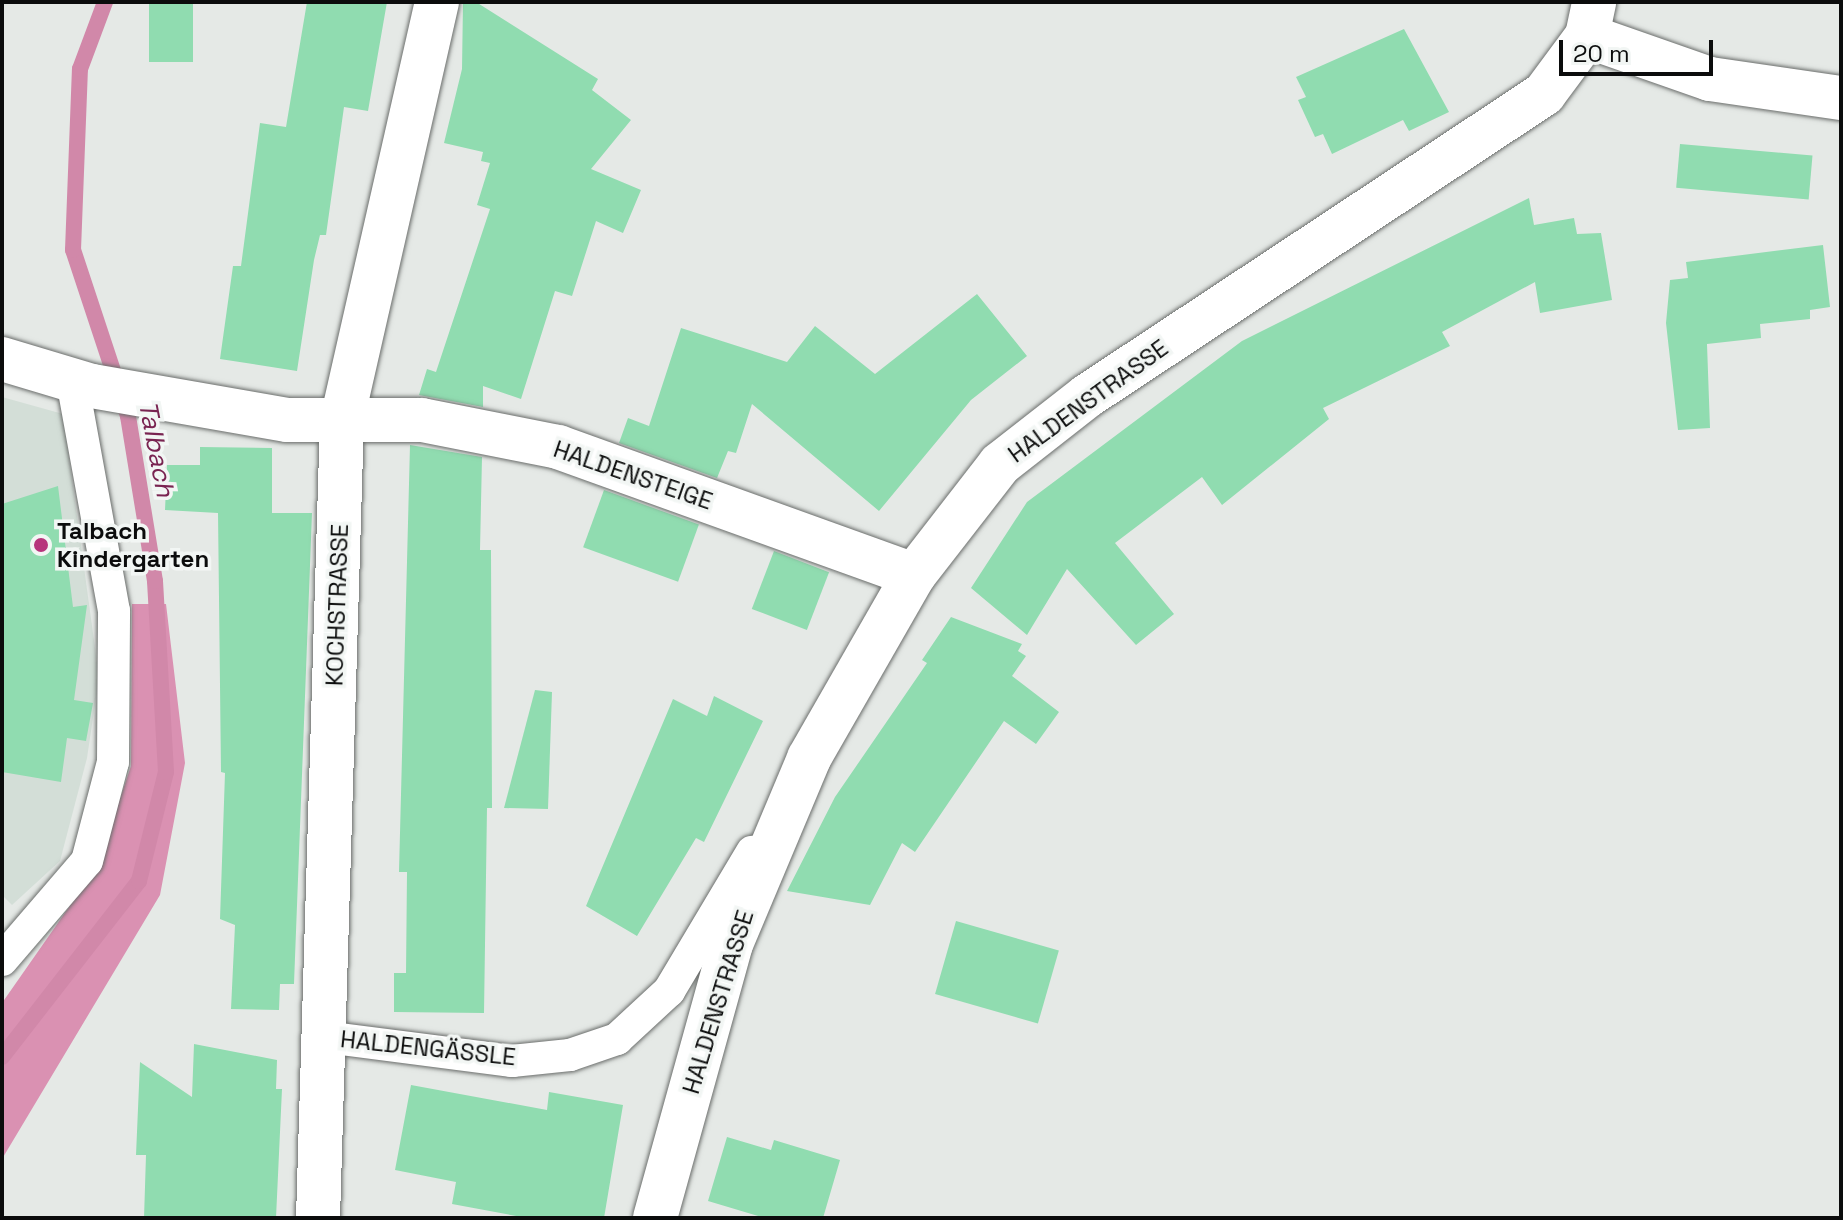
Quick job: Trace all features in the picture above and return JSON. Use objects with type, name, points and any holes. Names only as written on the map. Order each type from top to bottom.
[{"type":"street","name":"KOCHSTRASSE","points":[[318,1218],[342,420],[437,2]]},
{"type":"street","points":[[1590,19],[1710,79],[1841,98]]},
{"type":"street","name":"HALDENSTRASSE","points":[[655,1218],[731,944],[809,758],[914,575],[1000,464],[1087,396],[1544,94],[1590,19]]},
{"type":"street","name":"HALDENSTEIGE","points":[[2,359],[82,383],[287,420],[422,420],[558,447],[914,575]]},
{"type":"lane","points":[[2,960],[87,861],[113,762],[114,611],[82,383]]},
{"type":"lane","name":"HALDENGÄSSLE","points":[[325,1037],[512,1061],[570,1055],[617,1039],[669,991],[809,758]]},
{"type":"shaded area","name":"Talbach Kindergarten","points":[[2,397],[63,414],[99,677],[87,758],[60,861],[12,905],[2,895]]},
{"type":"shaded area","points":[[132,604],[166,604],[185,763],[160,895],[2,1159],[2,1003],[97,867],[131,766]]},
{"type":"building","points":[[149,2],[193,2],[193,62],[149,62]]},
{"type":"building","points":[[307,2],[387,2],[368,111],[344,107],[326,235],[320,235],[314,260],[297,371],[220,359],[233,266],[241,266],[260,123],[286,127]]},
{"type":"building","points":[[463,2],[476,2],[598,79],[592,90],[631,120],[591,169],[641,190],[623,233],[596,221],[572,296],[555,291],[521,399],[483,386],[483,407],[419,395],[427,369],[436,372],[490,209],[477,205],[490,163],[481,161],[483,152],[444,143],[462,69]]},
{"type":"building","points":[[1404,29],[1449,112],[1409,131],[1403,120],[1332,154],[1323,134],[1315,137],[1298,100],[1306,97],[1296,77]]},
{"type":"building","points":[[1680,144],[1812,156],[1809,199],[1676,188]]},
{"type":"building","points":[[1529,198],[1534,225],[1574,218],[1577,234],[1601,233],[1612,300],[1540,313],[1535,282],[1442,332],[1450,346],[1323,408],[1329,419],[1222,505],[1202,477],[1115,543],[1174,614],[1136,645],[1067,569],[1027,635],[971,588],[1027,502],[1242,341]]},
{"type":"building","points":[[1823,245],[1830,307],[1810,310],[1810,319],[1760,324],[1761,338],[1707,344],[1710,428],[1678,430],[1666,323],[1670,280],[1688,278],[1686,262]]},
{"type":"building","points":[[977,294],[1027,356],[971,400],[879,511],[752,404],[736,453],[728,451],[717,478],[619,443],[628,418],[649,426],[681,328],[787,362],[815,326],[875,374]]},
{"type":"building","points":[[410,445],[482,457],[480,550],[491,550],[492,808],[487,808],[484,1013],[394,1012],[394,973],[406,973],[407,872],[399,872]]},
{"type":"building","points":[[200,447],[272,448],[272,513],[312,513],[294,984],[280,984],[279,1010],[231,1009],[235,925],[220,919],[225,773],[221,772],[218,513],[165,510],[167,465],[200,465]]},
{"type":"building","points":[[58,486],[73,607],[87,605],[74,700],[93,703],[86,741],[67,738],[61,782],[2,772],[2,504]]},
{"type":"building","points":[[604,490],[699,525],[678,582],[583,547]]},
{"type":"building","points":[[774,551],[829,572],[807,630],[752,609]]},
{"type":"building","points":[[951,617],[1022,644],[1018,651],[1026,656],[1012,676],[1059,712],[1036,744],[1004,721],[915,852],[902,843],[870,905],[787,891],[835,797],[927,663],[922,660]]},
{"type":"building","points":[[535,690],[552,692],[548,809],[504,808]]},
{"type":"building","points":[[714,696],[763,721],[704,842],[696,838],[637,936],[586,906],[673,699],[707,716]]},
{"type":"building","points":[[956,921],[1059,950],[1038,1024],[935,994]]},
{"type":"building","points":[[194,1044],[277,1060],[276,1089],[282,1089],[276,1218],[144,1218],[146,1155],[136,1155],[140,1062],[192,1097]]},
{"type":"building","points":[[411,1085],[547,1110],[549,1092],[623,1105],[604,1218],[527,1218],[452,1204],[456,1182],[395,1170]]},
{"type":"building","points":[[727,1137],[771,1150],[774,1140],[840,1160],[823,1218],[765,1218],[708,1201]]},
{"type":"waterway","name":"Talbach","points":[[2,1057],[139,881],[166,772],[155,581],[128,416],[73,250],[80,69],[105,2]]},
{"type":"place","name":"Talbach Kindergarten","points":[[41,545]]}]
